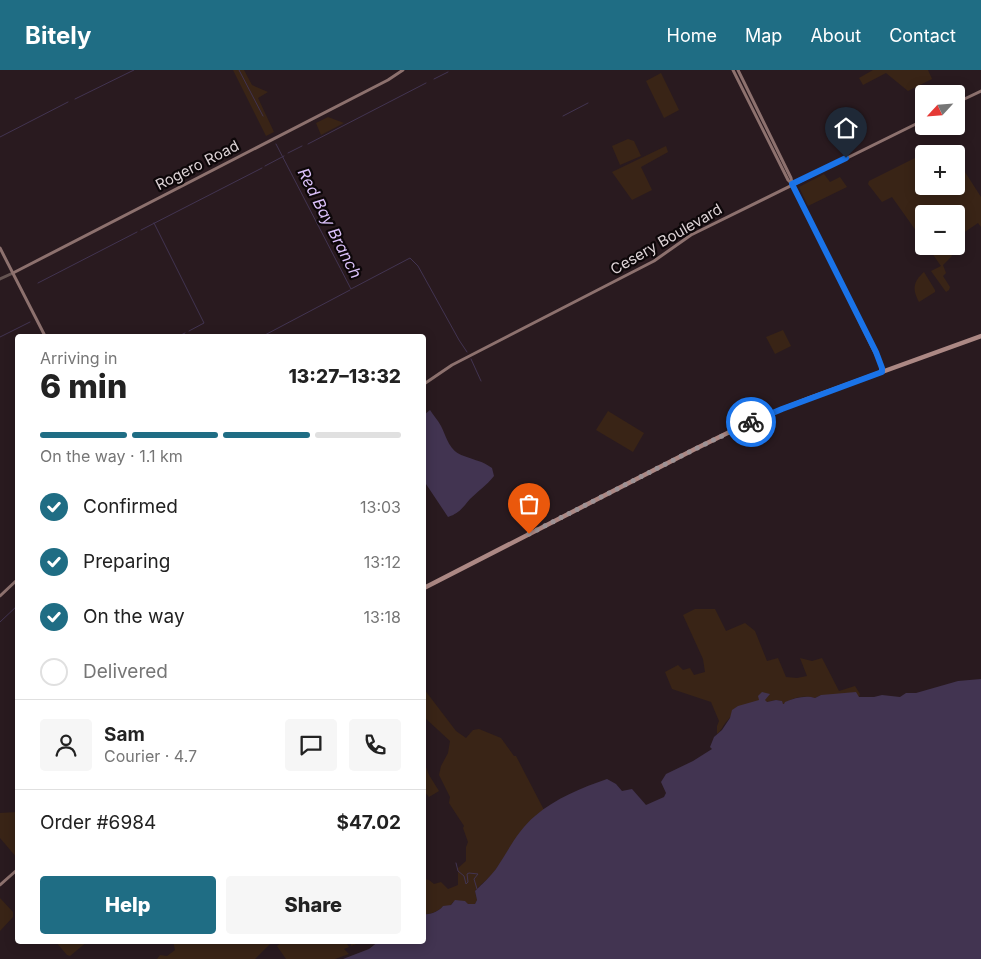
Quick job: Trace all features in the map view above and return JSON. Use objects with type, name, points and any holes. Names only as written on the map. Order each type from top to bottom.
[{"type":"main road","name":"Rogero Road","points":[[13,273],[388,80],[403,70]]},
{"type":"main road","points":[[733,70],[876,352],[882,372]]},
{"type":"main road","points":[[738,70],[792,178],[792,184]]},
{"type":"main road","points":[[965,99],[981,91]]},
{"type":"main road","name":"Cesery Boulevard","points":[[426,383],[452,364],[654,261],[691,235],[915,124]]},
{"type":"main road","points":[[0,248],[44,334]]},
{"type":"main road","points":[[426,587],[726,433],[782,409],[981,336]]},
{"type":"main road","points":[[0,596],[15,582]]},
{"type":"main road","points":[[0,885],[15,872]]},
{"type":"street","name":"Rogero Road","points":[[0,279],[13,273]]},
{"type":"shaded area","points":[[233,70],[244,70],[252,85],[268,92],[258,98],[274,132],[266,136]]},
{"type":"shaded area","points":[[873,70],[928,70],[932,79],[920,85],[915,85],[915,88],[908,91],[886,73],[863,85],[859,78]]},
{"type":"shaded area","points":[[661,73],[679,110],[664,118],[646,81]]},
{"type":"shaded area","points":[[328,117],[344,123],[321,135],[316,123]]},
{"type":"shaded area","points":[[628,139],[634,141],[641,156],[620,165],[612,146]]},
{"type":"shaded area","points":[[666,146],[668,152],[641,167],[652,190],[632,200],[612,172]]},
{"type":"shaded area","points":[[915,158],[915,195],[965,195],[965,172],[981,197],[981,227],[978,223],[965,232],[965,205],[915,205],[915,229],[892,197],[882,202],[868,184],[869,181]]},
{"type":"shaded area","points":[[824,174],[830,182],[840,177],[847,187],[808,206],[799,187]]},
{"type":"shaded area","points":[[933,255],[952,255],[943,265],[946,273],[943,276],[950,287],[946,292],[931,271],[941,266]]},
{"type":"shaded area","points":[[924,272],[935,292],[919,302],[915,293],[915,286]]},
{"type":"shaded area","points":[[783,330],[791,346],[775,354],[766,337]]},
{"type":"shaded area","points":[[430,410],[455,451],[488,465],[492,468],[494,476],[456,514],[448,517],[426,484],[426,413]]},
{"type":"shaded area","points":[[608,411],[644,433],[633,452],[596,430]]},
{"type":"shaded area","points":[[695,609],[715,609],[726,631],[745,623],[755,631],[767,661],[778,658],[786,677],[797,678],[807,676],[800,658],[812,661],[822,658],[839,691],[855,686],[860,694],[859,697],[821,695],[815,698],[795,698],[785,704],[776,700],[760,701],[750,704],[734,714],[717,734],[719,721],[711,702],[672,689],[665,672],[678,665],[683,670],[690,668],[694,675],[705,672],[703,659],[683,615]]},
{"type":"shaded area","points":[[981,679],[981,959],[343,959],[369,949],[375,944],[426,944],[426,914],[437,911],[443,906],[451,905],[455,900],[475,904],[477,900],[475,891],[496,869],[523,828],[551,804],[569,794],[607,779],[616,784],[622,791],[632,789],[646,805],[664,797],[666,793],[661,782],[666,774],[712,749],[710,747],[714,737],[722,730],[730,718],[732,710],[738,706],[759,700],[758,696],[762,692],[770,694],[765,700],[767,702],[776,700],[782,701],[784,704],[800,697],[815,698],[821,695],[856,692],[859,697],[882,695],[900,697],[906,693],[916,693],[958,681]]},
{"type":"shaded area","points":[[426,692],[456,731],[466,738],[473,730],[479,729],[501,738],[514,756],[516,756],[544,810],[536,815],[523,829],[495,871],[475,891],[477,900],[475,904],[467,904],[465,901],[453,902],[450,906],[443,906],[434,912],[426,914],[426,879],[434,884],[441,882],[448,889],[458,885],[458,868],[466,861],[468,842],[464,826],[449,803],[450,797],[439,775],[441,766],[448,753],[450,741],[426,719]]},
{"type":"shaded area","points":[[426,767],[439,791],[429,797],[426,793]]},
{"type":"shaded area","points":[[15,812],[15,856],[0,838],[0,813]]},
{"type":"shaded area","points":[[0,898],[13,912],[13,917],[0,931]]},
{"type":"shaded area","points":[[58,944],[84,944],[70,956]]},
{"type":"shaded area","points":[[174,944],[270,944],[255,959],[157,959],[160,955],[167,956],[175,950]]},
{"type":"shaded area","points":[[279,944],[347,944],[349,947],[344,949],[349,954],[335,959],[286,959],[277,946]]},
{"type":"waterway","points":[[75,99],[134,70]]},
{"type":"waterway","name":"Red Bay Branch","points":[[239,70],[263,116]]},
{"type":"waterway","points":[[434,79],[448,72]]},
{"type":"waterway","points":[[308,144],[426,83]]},
{"type":"waterway","points":[[0,137],[68,102]]},
{"type":"waterway","points":[[563,116],[588,103]]},
{"type":"waterway","name":"Red Bay Branch","points":[[276,144],[351,289],[410,258],[418,266],[467,352]]},
{"type":"waterway","points":[[288,153],[302,146]]},
{"type":"waterway","points":[[265,166],[284,156]]},
{"type":"waterway","points":[[141,230],[262,168]]},
{"type":"waterway","points":[[154,223],[204,323],[189,331]]},
{"type":"waterway","points":[[38,283],[137,232]]},
{"type":"waterway","points":[[267,334],[350,290]]},
{"type":"waterway","points":[[0,337],[30,322]]},
{"type":"waterway","points":[[471,359],[481,381]]},
{"type":"waterway","points":[[0,622],[15,608]]},
{"type":"waterway","points":[[456,863],[458,871],[464,876],[466,884],[468,882],[467,874],[478,874],[474,879],[477,889]]},
{"type":"way so far","points":[[529,534],[751,422]]},
{"type":"route","points":[[751,422],[882,372],[876,352],[792,184],[846,158]]}]
